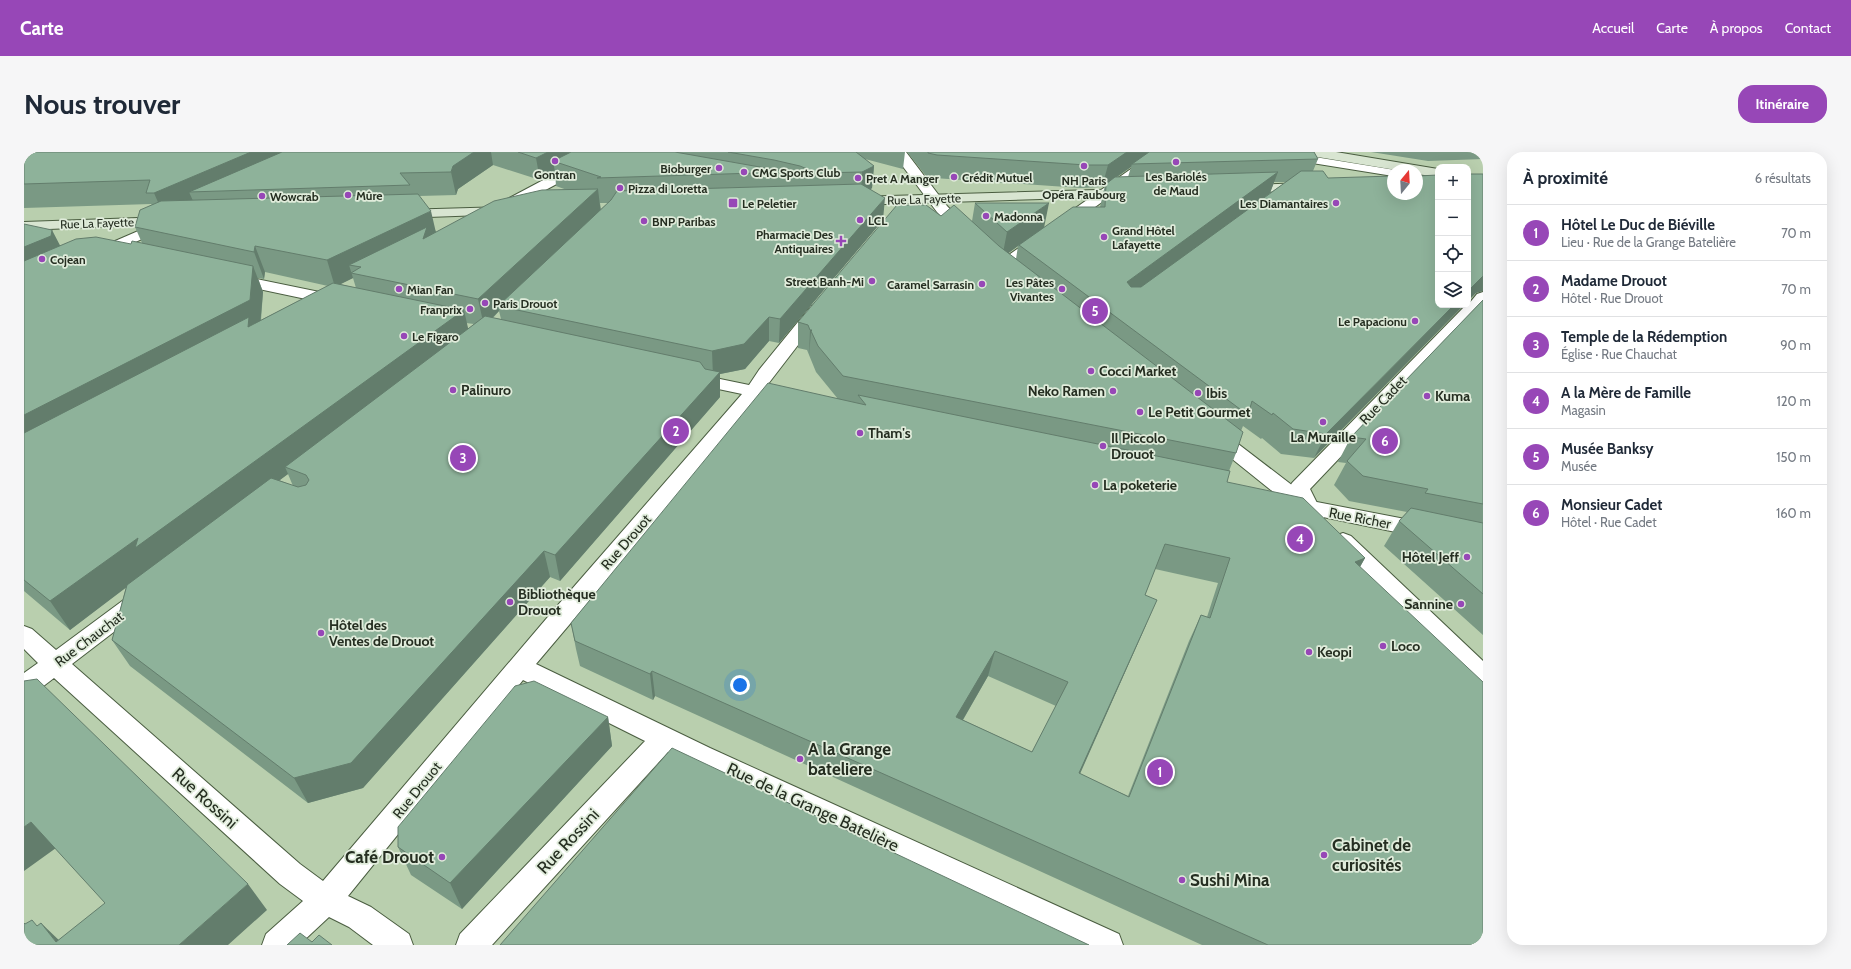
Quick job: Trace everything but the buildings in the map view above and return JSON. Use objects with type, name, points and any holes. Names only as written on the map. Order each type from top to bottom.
[{"type":"main road","points":[[1312,152],[1431,180]]},
{"type":"main road","points":[[1233,189],[1324,186]]},
{"type":"main road","name":"Rue La Fayette","points":[[841,202],[896,205],[934,198],[1146,192]]},
{"type":"main road","points":[[384,215],[526,210]]},
{"type":"main road","name":"Rue La Fayette","points":[[24,226],[176,220]]},
{"type":"street","points":[[899,152],[952,222],[1008,272],[1106,193],[1164,152]]},
{"type":"street","points":[[579,153],[602,154],[619,160]]},
{"type":"street","points":[[471,227],[496,211],[602,154]]},
{"type":"street","points":[[931,219],[952,222]]},
{"type":"street","points":[[85,259],[176,220]]},
{"type":"street","points":[[104,251],[130,257]]},
{"type":"street","points":[[221,276],[354,305]]},
{"type":"street","points":[[305,311],[350,287]]},
{"type":"street","name":"Rue Cadet","points":[[1308,508],[1299,488],[1483,297]]},
{"type":"street","name":"Rue Drouot","points":[[277,945],[326,900],[519,667],[744,406],[765,374],[827,299]]},
{"type":"street","points":[[673,374],[805,402]]},
{"type":"street","points":[[1198,422],[1308,508],[1483,676]]},
{"type":"street","name":"Rue Richer","points":[[1266,499],[1483,542]]},
{"type":"street","name":"Rue Chauchat","points":[[24,688],[154,590]]},
{"type":"street","name":"Rue Rossini","points":[[24,635],[284,869],[326,900],[360,917],[398,945]]},
{"type":"street","name":"Rue de la Grange Batelière","points":[[519,667],[664,738],[1108,945]]},
{"type":"street","name":"Rue Rossini","points":[[471,945],[664,738]]},
{"type":"lane","points":[[1263,152],[1387,180]]},
{"type":"lane","points":[[1271,201],[1288,188]]},
{"type":"place","name":"Gontran","points":[[555,161]]},
{"type":"place","name":"Les Bariolés de Maud","points":[[1176,162]]},
{"type":"place","name":"NH Paris Opéra Faubourg","points":[[1084,166]]},
{"type":"place","name":"Bioburger","points":[[719,168]]},
{"type":"place","name":"CMG Sports Club","points":[[744,172]]},
{"type":"place","name":"Crédit Mutuel","points":[[954,177]]},
{"type":"place","name":"Pret A Manger","points":[[858,178]]},
{"type":"place","name":"Pizza di Loretta","points":[[620,188]]},
{"type":"place","name":"Mûre","points":[[348,195]]},
{"type":"place","name":"Wowcrab","points":[[262,196]]},
{"type":"place","name":"Le Peletier","points":[[733,203]]},
{"type":"place","name":"Les Diamantaires","points":[[1336,203]]},
{"type":"place","name":"Madonna","points":[[986,216]]},
{"type":"place","name":"LCL","points":[[860,220]]},
{"type":"place","name":"BNP Paribas","points":[[644,221]]},
{"type":"place","name":"Grand Hôtel Lafayette","points":[[1104,237]]},
{"type":"place","name":"Pharmacie Des Antiquaires","points":[[841,241]]},
{"type":"place","name":"Cojean","points":[[42,259]]},
{"type":"place","name":"Street Banh-Mi","points":[[872,281]]},
{"type":"place","name":"Caramel Sarrasin","points":[[982,284]]},
{"type":"place","name":"Mian Fan","points":[[399,289]]},
{"type":"place","name":"Les Pâtes Vivantes","points":[[1062,289]]},
{"type":"place","name":"Paris Drouot","points":[[485,303]]},
{"type":"place","name":"Franprix","points":[[470,309]]},
{"type":"place","name":"Musée Banksy","points":[[1095,311]]},
{"type":"place","name":"Le Papacionu","points":[[1415,321]]},
{"type":"place","name":"Le Figaro","points":[[404,336]]},
{"type":"place","name":"Cocci Market","points":[[1091,371]]},
{"type":"place","name":"Palinuro","points":[[453,390]]},
{"type":"place","name":"Neko Ramen","points":[[1113,391]]},
{"type":"place","name":"Ibis","points":[[1198,393]]},
{"type":"place","name":"Kuma","points":[[1427,396]]},
{"type":"place","name":"Le Petit Gourmet","points":[[1140,412]]},
{"type":"place","name":"La Muraille","points":[[1323,422]]},
{"type":"place","name":"Madame Drouot","points":[[676,431]]},
{"type":"place","name":"Tham's","points":[[860,433]]},
{"type":"place","name":"Monsieur Cadet","points":[[1385,441]]},
{"type":"place","name":"Il Piccolo Drouot","points":[[1103,446]]},
{"type":"place","name":"Temple de la Rédemption","points":[[463,458]]},
{"type":"place","name":"La poketerie","points":[[1095,485]]},
{"type":"place","name":"A la Mère de Famille","points":[[1300,539]]},
{"type":"place","name":"Hôtel Jeff","points":[[1467,557]]},
{"type":"place","name":"Bibliothèque Drouot","points":[[510,602]]},
{"type":"place","name":"Sannine","points":[[1461,604]]},
{"type":"place","name":"Hôtel des Ventes de Drouot","points":[[321,633]]},
{"type":"place","name":"Loco","points":[[1383,646]]},
{"type":"place","name":"Keopi","points":[[1309,652]]},
{"type":"place","name":"A la Grange bateliere","points":[[800,759]]},
{"type":"place","name":"Hôtel Le Duc de Biéville","points":[[1160,772]]},
{"type":"place","name":"Cabinet de curiosités","points":[[1324,855]]},
{"type":"place","name":"Café Drouot","points":[[442,857]]},
{"type":"place","name":"Sushi Mina","points":[[1182,880]]}]
